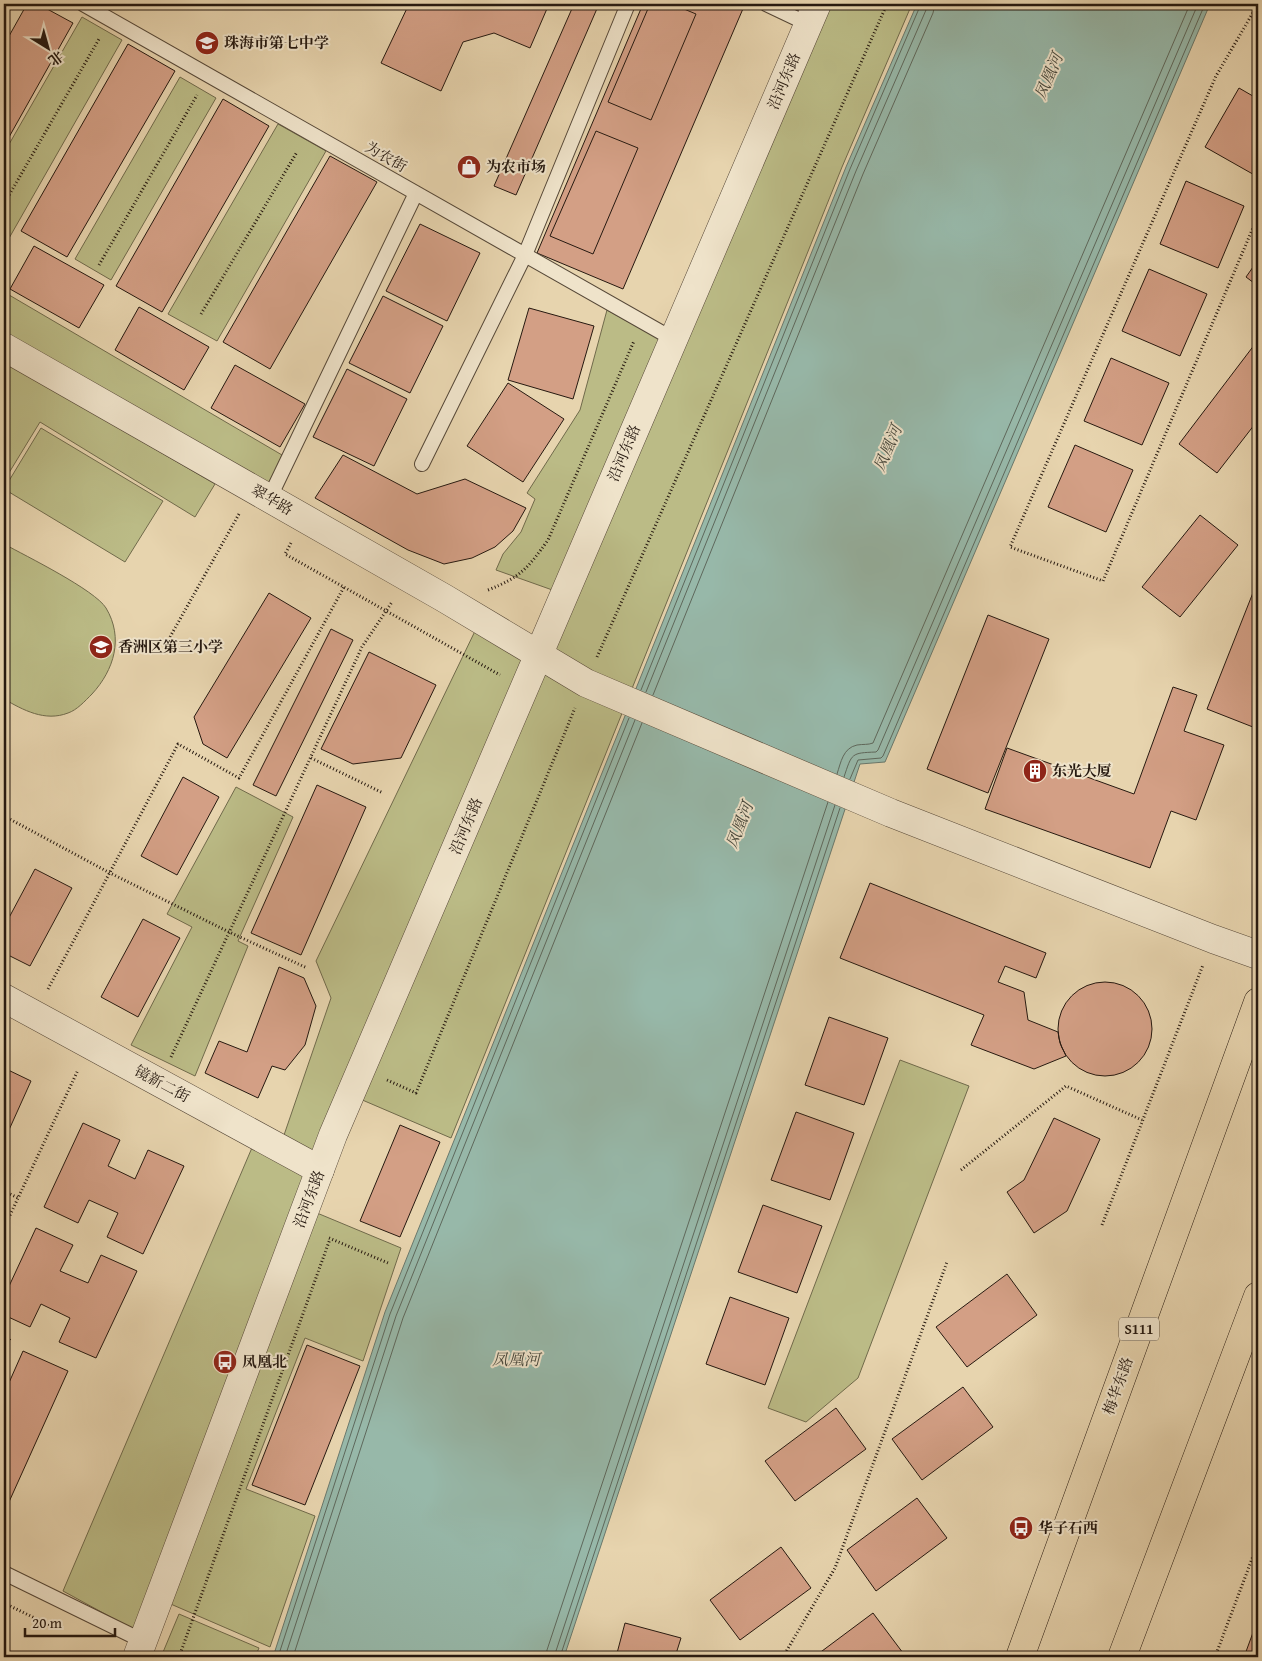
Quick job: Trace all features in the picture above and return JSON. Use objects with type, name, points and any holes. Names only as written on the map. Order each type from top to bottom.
[{"type":"main road","name":"梅华东路","points":[[1020,1657],[1258,1002]]},
{"type":"main road","points":[[1122,1657],[1258,1296]]},
{"type":"street","name":"沿河东路","points":[[140,1649],[299,1225],[361,1069],[812,14]]},
{"type":"street","name":"翠华路","points":[[4,347],[407,577],[586,682],[891,813],[1258,955]]},
{"type":"street","name":"镜新二街","points":[[4,998],[320,1170]]},
{"type":"lane","name":"为农街","points":[[83,4],[673,339]]},
{"type":"lane","points":[[422,464],[525,255],[628,4]]},
{"type":"lane","points":[[766,4],[812,14]]},
{"type":"lane","points":[[261,494],[416,193]]},
{"type":"lane","points":[[4,1573],[140,1649]]},
{"type":"path","points":[[361,1069],[416,1094],[586,682],[887,4]]},
{"type":"path","points":[[1258,4],[1216,76],[1010,547],[1103,581],[1258,216]]},
{"type":"path","points":[[4,204],[110,19]]},
{"type":"path","points":[[98,265],[208,74]]},
{"type":"path","points":[[201,314],[309,132]]},
{"type":"path","points":[[483,591],[508,582],[529,567],[548,540],[642,321]]},
{"type":"path","points":[[170,638],[261,494]]},
{"type":"path","points":[[305,519],[285,554],[524,689]]},
{"type":"path","points":[[160,1083],[362,647],[407,577]]},
{"type":"path","points":[[34,1015],[178,744],[239,778],[344,587]]},
{"type":"path","points":[[310,758],[383,793]]},
{"type":"path","points":[[4,816],[110,873],[306,968]]},
{"type":"path","points":[[1102,1225],[1213,939]]},
{"type":"path","points":[[4,1228],[90,1045]]},
{"type":"path","points":[[961,1170],[1066,1086],[1142,1120]]},
{"type":"path","points":[[4,1192],[18,1198]]},
{"type":"path","points":[[299,1225],[388,1263]]},
{"type":"path","points":[[179,1657],[330,1239]]},
{"type":"path","points":[[783,1657],[835,1568],[947,1262]]},
{"type":"path","points":[[4,1336],[10,1338],[4,1351]]},
{"type":"path","points":[[1215,1657],[1258,1543]]},
{"type":"path","points":[[4,1603],[55,1628]]},
{"type":"green space","points":[[823,4],[912,4],[842,167],[451,1138],[353,1096]]},
{"type":"green space","points":[[82,17],[122,40],[4,247],[4,153]]},
{"type":"green space","points":[[180,77],[216,98],[111,280],[75,259]]},
{"type":"green space","points":[[278,124],[326,151],[217,341],[168,314]]},
{"type":"green space","points":[[4,292],[282,455],[267,490],[4,338]]},
{"type":"green space","points":[[607,310],[663,341],[558,592],[496,570],[503,554],[521,532],[535,499],[527,493],[580,410]]},
{"type":"green space","points":[[4,361],[215,484],[195,517],[40,422],[4,481]]},
{"type":"green space","points":[[41,428],[163,501],[125,562],[4,489]]},
{"type":"green space","points":[[4,544],[89,592],[106,608],[111,619],[115,631],[115,642],[111,664],[100,685],[87,700],[71,712],[51,716],[34,714],[4,699]]},
{"type":"green space","points":[[476,629],[527,659],[314,1157],[283,1138],[331,998],[316,961]]},
{"type":"green space","points":[[236,787],[293,817],[238,941],[248,946],[195,1076],[131,1045],[192,927],[167,914]]},
{"type":"green space","points":[[900,1060],[969,1086],[858,1378],[806,1422],[768,1408]]},
{"type":"green space","points":[[254,1143],[307,1173],[138,1632],[63,1591]]},
{"type":"green space","points":[[317,1213],[401,1248],[363,1361],[305,1338],[246,1489],[315,1516],[270,1647],[166,1602]]},
{"type":"green space","points":[[179,1614],[259,1648],[255,1657],[161,1657]]},
{"type":"water","name":"凤凰河","points":[[917,4],[1210,4],[885,762],[860,764],[564,1657],[273,1657],[385,1312],[846,167]]},
{"type":"building","points":[[27,4],[38,4],[73,23],[4,146],[4,45]]},
{"type":"building","points":[[409,4],[549,4],[530,48],[494,33],[463,42],[441,91],[381,63]]},
{"type":"building","points":[[574,4],[599,4],[516,195],[494,186]]},
{"type":"building","points":[[643,4],[745,4],[623,289],[537,253]]},
{"type":"building","points":[[650,4],[672,4],[696,14],[651,120],[608,102]]},
{"type":"building","points":[[128,44],[175,71],[67,257],[21,231]]},
{"type":"building","points":[[1239,88],[1258,99],[1258,177],[1205,147]]},
{"type":"building","points":[[223,99],[269,126],[162,312],[116,286]]},
{"type":"building","points":[[596,131],[638,148],[593,254],[550,236]]},
{"type":"building","points":[[330,156],[377,182],[270,369],[223,342]]},
{"type":"building","points":[[1186,181],[1244,206],[1218,268],[1160,244]]},
{"type":"building","points":[[420,224],[480,253],[447,321],[386,291]]},
{"type":"building","points":[[34,246],[104,285],[79,328],[10,289]]},
{"type":"building","points":[[1258,260],[1258,286],[1246,277]]},
{"type":"building","points":[[1149,269],[1207,294],[1180,356],[1122,331]]},
{"type":"building","points":[[383,296],[443,326],[410,393],[349,363]]},
{"type":"building","points":[[139,307],[209,347],[184,390],[115,350]]},
{"type":"building","points":[[529,308],[594,326],[573,399],[508,380]]},
{"type":"building","points":[[1258,340],[1258,420],[1217,473],[1179,444]]},
{"type":"building","points":[[1111,358],[1169,383],[1142,445],[1084,421]]},
{"type":"building","points":[[235,365],[305,404],[280,447],[211,408]]},
{"type":"building","points":[[347,369],[407,399],[374,466],[313,437]]},
{"type":"building","points":[[508,383],[564,419],[523,482],[467,446]]},
{"type":"building","points":[[1075,445],[1133,470],[1106,532],[1048,507]]},
{"type":"building","points":[[343,455],[417,494],[465,479],[526,508],[513,531],[495,547],[472,558],[444,564],[408,550],[315,498]]},
{"type":"building","points":[[1200,515],[1238,545],[1180,617],[1142,587]]},
{"type":"building","points":[[1258,580],[1258,729],[1207,709]]},
{"type":"building","points":[[269,593],[311,618],[227,758],[203,744],[194,717]]},
{"type":"building","points":[[988,615],[1049,639],[988,793],[927,769]]},
{"type":"building","points":[[331,629],[353,640],[276,796],[253,785]]},
{"type":"building","points":[[369,652],[436,685],[401,758],[353,764],[321,749]]},
{"type":"building","name":"东光大厦","points":[[1173,687],[1197,695],[1184,731],[1224,745],[1196,820],[1171,811],[1150,868],[985,809],[1007,748],[1134,794]]},
{"type":"building","points":[[183,777],[219,797],[177,875],[141,856]]},
{"type":"building","points":[[317,785],[366,807],[301,955],[251,933]]},
{"type":"building","points":[[35,869],[72,888],[30,966],[4,953],[4,927]]},
{"type":"building","points":[[870,883],[1046,953],[1036,978],[1005,966],[998,982],[1024,992],[1028,1020],[1058,1032],[1060,1043],[1066,1056],[1034,1069],[971,1045],[984,1015],[840,958]]},
{"type":"building","points":[[143,919],[180,938],[138,1017],[101,997]]},
{"type":"building","points":[[279,967],[304,978],[316,1006],[305,1045],[285,1070],[272,1066],[258,1098],[205,1073],[219,1041],[247,1052]]},
{"type":"building","points":[[1105,982],[1123,985],[1138,996],[1149,1011],[1152,1029],[1149,1047],[1138,1062],[1123,1073],[1105,1076],[1087,1073],[1072,1062],[1061,1047],[1058,1029],[1061,1011],[1072,996],[1087,985]]},
{"type":"building","points":[[829,1017],[888,1038],[864,1105],[805,1085]]},
{"type":"building","points":[[4,1068],[31,1081],[4,1141]]},
{"type":"building","points":[[796,1112],[854,1133],[830,1200],[771,1180]]},
{"type":"building","points":[[1054,1118],[1100,1139],[1067,1211],[1034,1233],[1007,1192],[1024,1180]]},
{"type":"building","points":[[83,1123],[120,1140],[108,1166],[135,1179],[148,1150],[184,1166],[143,1254],[107,1237],[118,1213],[89,1200],[78,1223],[44,1207]]},
{"type":"building","points":[[400,1125],[440,1142],[400,1237],[360,1221]]},
{"type":"building","points":[[763,1205],[822,1226],[797,1293],[738,1272]]},
{"type":"building","points":[[36,1228],[73,1245],[60,1271],[88,1283],[101,1255],[137,1271],[96,1358],[59,1342],[70,1318],[41,1304],[30,1327],[4,1315],[4,1297]]},
{"type":"building","points":[[1007,1274],[1037,1315],[967,1367],[936,1327]]},
{"type":"building","points":[[730,1297],[789,1318],[765,1385],[706,1364]]},
{"type":"building","points":[[307,1345],[360,1366],[305,1505],[252,1485]]},
{"type":"building","points":[[23,1351],[68,1371],[4,1513],[4,1394]]},
{"type":"building","points":[[963,1387],[993,1427],[922,1480],[892,1439]]},
{"type":"building","points":[[836,1408],[866,1449],[795,1501],[765,1461]]},
{"type":"building","points":[[917,1498],[947,1538],[876,1591],[847,1550]]},
{"type":"building","points":[[781,1547],[811,1588],[740,1640],[710,1600]]},
{"type":"building","points":[[873,1613],[903,1653],[898,1657],[814,1657]]},
{"type":"building","points":[[1258,1619],[1258,1657],[1244,1657]]},
{"type":"building","points":[[625,1623],[681,1638],[675,1657],[616,1657]]},
{"type":"place","name":"珠海市第七中学","points":[[207,43]]},
{"type":"place","name":"为农市场","points":[[469,167]]},
{"type":"place","name":"香洲区第三小学","points":[[101,647]]},
{"type":"place","name":"东光大厦","points":[[1035,771]]},
{"type":"place","name":"凤凰北","points":[[225,1362]]},
{"type":"place","name":"华子石西","points":[[1021,1528]]}]
